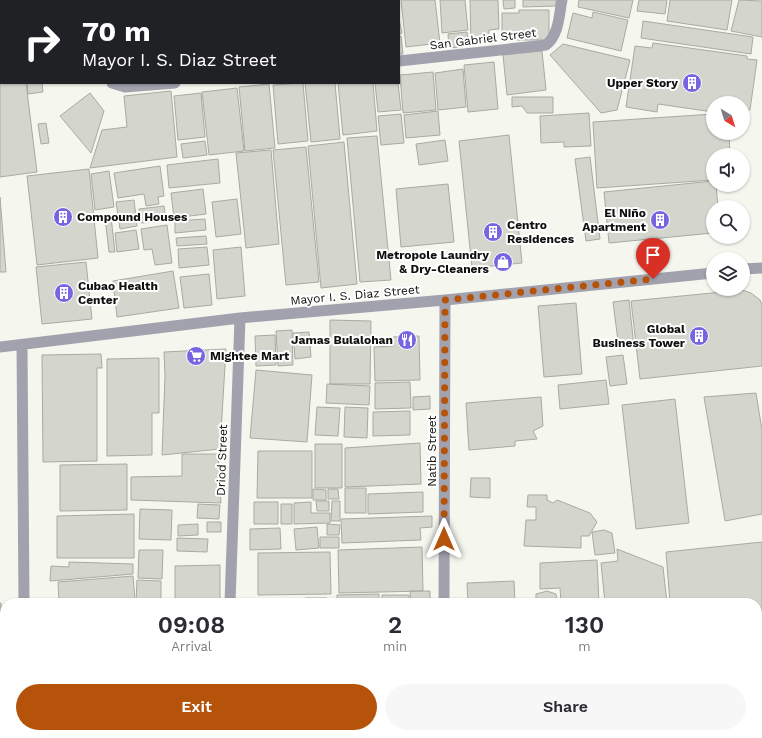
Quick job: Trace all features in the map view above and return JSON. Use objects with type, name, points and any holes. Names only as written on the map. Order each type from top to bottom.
[{"type":"street","name":"San Gabriel Street","points":[[400,61],[546,45],[552,40],[556,32],[562,0]]},
{"type":"street","points":[[115,84],[125,87],[162,84]]},
{"type":"street","points":[[750,269],[762,268]]},
{"type":"street","name":"Mayor I. S. Diaz Street","points":[[0,347],[240,318],[445,300],[706,273]]},
{"type":"street","name":"Natib Street","points":[[444,598],[445,300]]},
{"type":"street","name":"Driod Street","points":[[230,598],[240,318]]},
{"type":"street","points":[[22,344],[24,598]]},
{"type":"building","points":[[401,0],[435,0],[440,43],[406,47]]},
{"type":"building","points":[[440,0],[465,0],[468,30],[442,33]]},
{"type":"building","points":[[470,0],[498,0],[499,29],[489,30],[489,42],[471,43]]},
{"type":"building","points":[[503,0],[515,0],[515,8],[504,9]]},
{"type":"building","points":[[523,0],[556,0],[556,6],[523,7]]},
{"type":"building","points":[[579,0],[633,0],[629,18],[578,7]]},
{"type":"building","points":[[639,0],[667,0],[665,14],[637,11]]},
{"type":"building","points":[[670,0],[732,0],[727,30],[667,21]]},
{"type":"building","points":[[739,0],[762,1],[762,37],[731,31]]},
{"type":"building","points":[[519,10],[549,10],[549,40],[502,40],[502,13],[519,13]]},
{"type":"building","points":[[593,12],[628,20],[621,51],[567,38],[573,13],[592,18]]},
{"type":"building","points":[[643,21],[753,37],[751,54],[641,38]]},
{"type":"building","points":[[467,32],[469,46],[449,48],[448,34]]},
{"type":"building","points":[[400,36],[401,36],[403,54],[400,54]]},
{"type":"building","name":"Upper Story","points":[[653,43],[747,56],[747,59],[757,60],[750,110],[750,96],[706,96],[706,111],[658,104],[657,112],[626,107],[635,46],[652,48]]},
{"type":"building","points":[[563,44],[630,60],[617,110],[601,113],[550,55]]},
{"type":"building","points":[[542,51],[546,90],[507,95],[503,55]]},
{"type":"building","points":[[494,62],[498,109],[468,112],[464,65]]},
{"type":"building","points":[[463,69],[466,107],[438,110],[435,73]]},
{"type":"building","points":[[433,72],[436,110],[403,113],[400,75]]},
{"type":"building","points":[[0,84],[26,84],[37,172],[0,177]]},
{"type":"building","points":[[27,84],[42,84],[43,92],[28,94]]},
{"type":"building","points":[[269,84],[275,148],[245,151],[239,87]]},
{"type":"building","points":[[303,84],[308,141],[278,144],[273,85]]},
{"type":"building","points":[[305,84],[335,84],[340,139],[311,142]]},
{"type":"building","points":[[338,84],[373,84],[377,131],[343,135]]},
{"type":"building","points":[[375,84],[398,84],[401,110],[378,112]]},
{"type":"building","points":[[237,88],[244,151],[209,155],[202,92]]},
{"type":"building","points":[[171,91],[177,157],[90,168],[102,130],[127,127],[124,96]]},
{"type":"building","points":[[90,93],[104,111],[91,153],[60,116]]},
{"type":"building","points":[[201,93],[205,137],[178,140],[174,96]]},
{"type":"building","points":[[512,97],[553,97],[553,113],[527,113],[522,106],[512,107]]},
{"type":"building","points":[[438,111],[440,135],[406,138],[404,115]]},
{"type":"building","points":[[589,113],[591,146],[564,147],[564,142],[541,143],[540,116]]},
{"type":"building","points":[[401,114],[404,143],[381,145],[378,116]]},
{"type":"building","points":[[706,114],[706,140],[729,140],[730,148],[706,148],[706,180],[597,188],[593,122]]},
{"type":"building","points":[[46,123],[49,143],[41,144],[38,124]]},
{"type":"building","name":"Centro Residences","points":[[509,135],[522,263],[472,268],[459,141]]},
{"type":"building","points":[[377,136],[391,280],[360,282],[347,138]]},
{"type":"building","points":[[445,140],[448,161],[419,165],[416,144]]},
{"type":"building","points":[[205,141],[207,155],[183,158],[181,144]]},
{"type":"building","points":[[344,142],[357,284],[321,288],[308,146]]},
{"type":"building","points":[[306,147],[319,282],[286,285],[273,150]]},
{"type":"building","points":[[271,150],[279,244],[246,248],[236,153]]},
{"type":"building","points":[[590,157],[600,239],[586,241],[575,159]]},
{"type":"building","points":[[218,159],[220,183],[169,188],[167,165]]},
{"type":"building","points":[[160,166],[164,196],[158,197],[159,204],[146,206],[144,194],[118,198],[114,173]]},
{"type":"building","name":"Compound Houses","points":[[89,169],[98,258],[37,265],[27,176]]},
{"type":"building","points":[[109,171],[114,207],[95,210],[91,174]]},
{"type":"building","name":"El Niño Apartment","points":[[706,182],[706,192],[717,192],[717,200],[706,200],[706,234],[609,243],[604,192]]},
{"type":"building","points":[[448,184],[454,242],[401,247],[396,189]]},
{"type":"building","points":[[203,189],[206,214],[174,218],[171,193]]},
{"type":"building","points":[[0,197],[6,272],[0,272]]},
{"type":"building","points":[[237,199],[241,234],[216,237],[212,202]]},
{"type":"building","points":[[134,200],[137,226],[120,229],[116,202]]},
{"type":"building","points":[[164,206],[166,221],[141,223],[139,209]]},
{"type":"building","points":[[111,217],[115,252],[109,252],[105,218]]},
{"type":"building","points":[[205,219],[206,230],[175,233],[175,221]]},
{"type":"building","points":[[167,225],[172,263],[155,265],[152,249],[144,250],[141,229]]},
{"type":"building","points":[[136,230],[139,249],[117,252],[115,233]]},
{"type":"building","points":[[206,236],[207,244],[177,246],[176,238]]},
{"type":"building","points":[[207,247],[209,265],[179,268],[178,249]]},
{"type":"building","points":[[241,247],[245,296],[217,299],[213,250]]},
{"type":"building","name":"Cubao Health Center","points":[[86,262],[92,319],[42,324],[36,267]]},
{"type":"building","points":[[173,271],[179,308],[117,317],[113,281]]},
{"type":"building","points":[[209,274],[212,305],[184,308],[180,277]]},
{"type":"building","name":"Global Business Tower","points":[[751,293],[760,300],[762,305],[762,366],[640,379],[631,301],[706,294],[706,296],[750,296]]},
{"type":"building","points":[[629,300],[634,347],[619,349],[613,302]]},
{"type":"building","points":[[576,303],[582,374],[544,377],[538,306]]},
{"type":"building","points":[[330,320],[371,321],[370,384],[330,384]]},
{"type":"building","points":[[292,330],[293,365],[278,366],[276,331]]},
{"type":"building","points":[[309,332],[311,357],[295,359],[293,333]]},
{"type":"building","points":[[275,335],[276,365],[256,366],[255,336]]},
{"type":"building","points":[[419,336],[420,380],[375,381],[374,347],[394,346],[393,337]]},
{"type":"building","points":[[226,349],[220,449],[162,455],[165,376],[164,352]]},
{"type":"building","points":[[101,354],[102,368],[97,368],[97,461],[43,462],[42,355]]},
{"type":"building","points":[[623,355],[627,384],[610,386],[606,357]]},
{"type":"building","points":[[159,358],[159,413],[152,413],[152,455],[107,456],[107,359]]},
{"type":"building","points":[[256,370],[312,375],[307,442],[250,438]]},
{"type":"building","points":[[606,380],[609,404],[560,409],[558,385]]},
{"type":"building","points":[[410,382],[411,408],[375,409],[375,383]]},
{"type":"building","points":[[327,384],[370,386],[369,405],[326,403]]},
{"type":"building","points":[[756,393],[762,430],[762,514],[725,521],[704,397]]},
{"type":"building","points":[[430,396],[430,409],[413,410],[413,397]]},
{"type":"building","points":[[541,397],[543,426],[533,431],[537,439],[515,441],[515,446],[469,450],[466,403]]},
{"type":"building","points":[[675,399],[689,523],[636,529],[622,405]]},
{"type":"building","points":[[317,407],[340,408],[338,436],[315,435]]},
{"type":"building","points":[[345,407],[368,408],[367,438],[344,437]]},
{"type":"building","points":[[410,411],[410,435],[373,436],[373,412]]},
{"type":"building","points":[[420,443],[421,484],[345,487],[345,448]]},
{"type":"building","points":[[315,444],[342,444],[342,488],[315,488]]},
{"type":"building","points":[[258,451],[312,451],[312,498],[257,498]]},
{"type":"building","points":[[182,454],[218,454],[221,503],[131,500],[131,477],[182,476]]},
{"type":"building","points":[[127,464],[127,510],[60,511],[60,465]]},
{"type":"building","points":[[471,478],[490,478],[490,498],[470,497]]},
{"type":"building","points":[[345,488],[366,488],[366,513],[345,513]]},
{"type":"building","points":[[313,489],[326,490],[326,500],[313,500]]},
{"type":"building","points":[[328,489],[338,489],[339,499],[328,499]]},
{"type":"building","points":[[423,492],[423,512],[368,514],[368,494]]},
{"type":"building","points":[[528,495],[547,495],[547,500],[553,503],[557,500],[590,513],[597,522],[589,536],[581,536],[581,548],[524,546],[526,520],[536,520],[536,507],[527,507]]},
{"type":"building","points":[[316,501],[329,501],[329,511],[317,511]]},
{"type":"building","points":[[332,501],[340,501],[340,521],[331,521]]},
{"type":"building","points":[[254,502],[278,502],[278,524],[254,524]]},
{"type":"building","points":[[311,502],[311,513],[330,513],[330,523],[294,524],[294,503]]},
{"type":"building","points":[[198,504],[220,505],[219,519],[197,518]]},
{"type":"building","points":[[281,504],[292,504],[292,524],[281,524]]},
{"type":"building","points":[[140,509],[172,510],[171,540],[139,539]]},
{"type":"building","points":[[134,514],[134,558],[57,558],[57,516]]},
{"type":"building","points":[[432,516],[432,527],[420,528],[421,540],[342,543],[341,519]]},
{"type":"building","points":[[207,522],[221,522],[221,532],[207,532]]},
{"type":"building","points":[[198,524],[198,535],[178,536],[178,525]]},
{"type":"building","points":[[327,524],[340,525],[339,535],[327,535]]},
{"type":"building","points":[[317,527],[319,548],[296,550],[294,529]]},
{"type":"building","points":[[280,528],[281,549],[250,550],[250,529]]},
{"type":"building","points":[[604,530],[612,533],[615,553],[595,555],[592,532]]},
{"type":"building","points":[[320,537],[339,537],[339,548],[320,548]]},
{"type":"building","points":[[177,538],[208,539],[207,552],[177,551]]},
{"type":"building","points":[[762,542],[762,598],[670,598],[666,552]]},
{"type":"building","points":[[422,547],[423,591],[339,593],[338,550]]},
{"type":"building","points":[[617,549],[663,567],[666,598],[604,598],[601,563],[618,561]]},
{"type":"building","points":[[139,550],[163,550],[162,579],[138,578]]},
{"type":"building","points":[[330,552],[331,594],[258,595],[258,553]]},
{"type":"building","points":[[597,560],[599,598],[561,598],[560,588],[540,589],[540,563]]},
{"type":"building","points":[[69,562],[133,564],[133,574],[50,581],[51,566],[69,567]]},
{"type":"building","points":[[220,565],[220,598],[175,598],[175,566]]},
{"type":"building","points":[[133,576],[135,598],[59,598],[58,582]]},
{"type":"building","points":[[137,580],[161,581],[161,598],[136,598]]},
{"type":"building","points":[[514,581],[515,598],[468,598],[467,583]]},
{"type":"building","points":[[410,591],[430,591],[430,598],[411,598]]},
{"type":"building","points":[[547,591],[556,594],[556,598],[536,598],[536,594]]},
{"type":"building","points":[[379,594],[379,598],[337,598],[337,595]]},
{"type":"building","points":[[382,595],[409,595],[409,598],[382,598]]},
{"type":"place","name":"Upper Story","points":[[692,83]]},
{"type":"place","name":"Compound Houses","points":[[63,217]]},
{"type":"place","name":"El Niño Apartment","points":[[660,220]]},
{"type":"place","name":"Centro Residences","points":[[493,232]]},
{"type":"place","name":"Metropole Laundry & Dry-Cleaners","points":[[503,262]]},
{"type":"place","name":"Cubao Health Center","points":[[64,293]]},
{"type":"place","name":"Global Business Tower","points":[[699,336]]},
{"type":"place","name":"Jamas Bulalohan","points":[[407,340]]},
{"type":"place","name":"Mightee Mart","points":[[196,356]]},
{"type":"route","points":[[444,539],[445,300],[653,279]]}]
